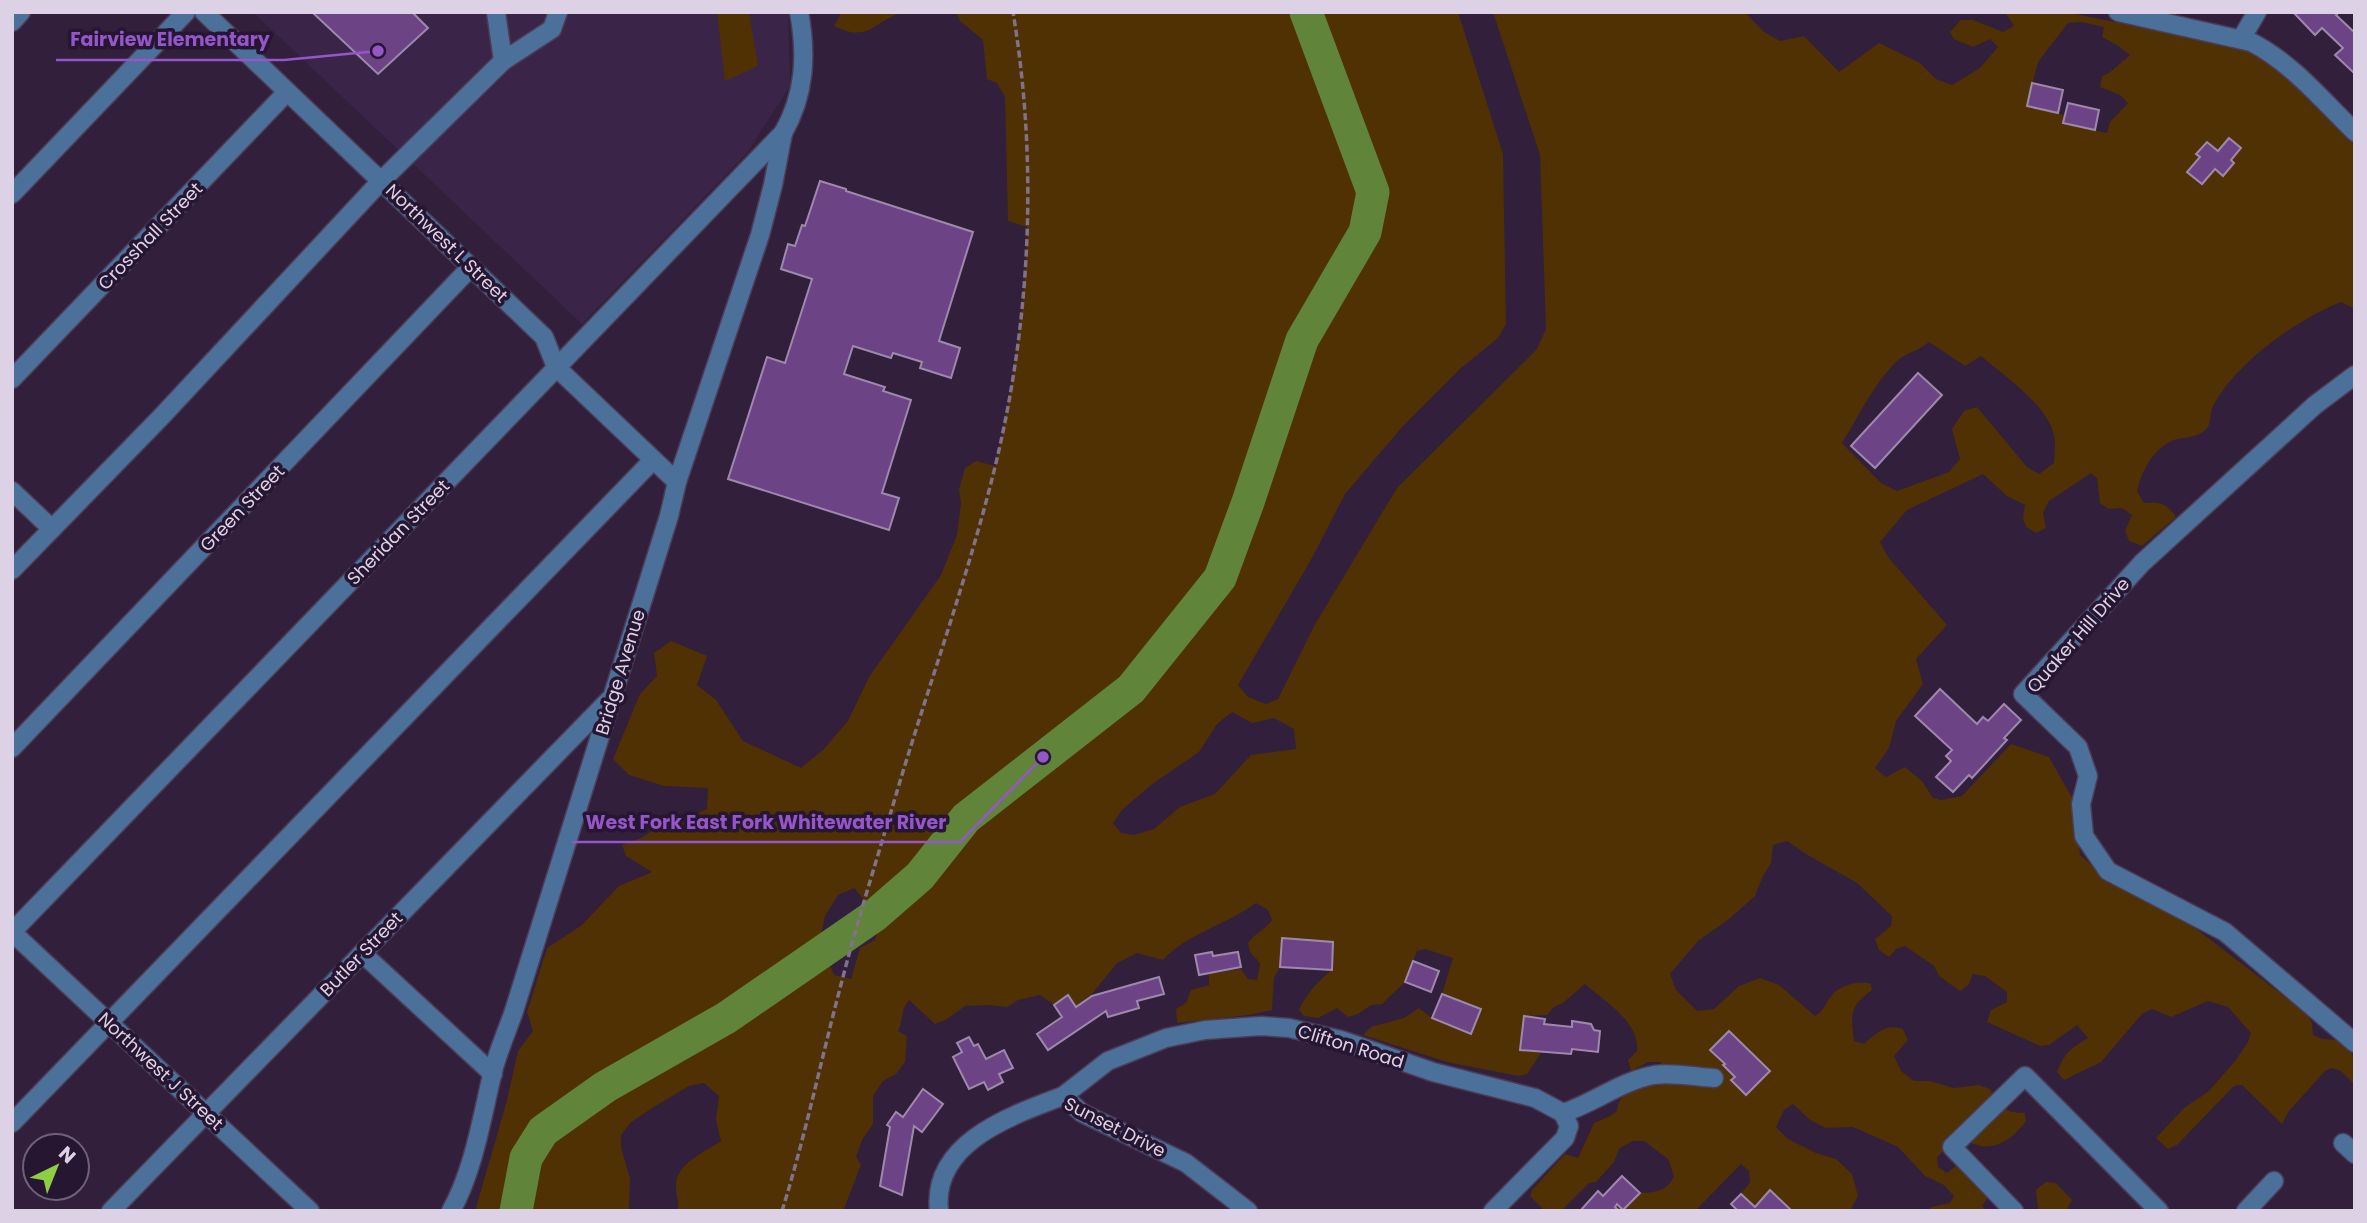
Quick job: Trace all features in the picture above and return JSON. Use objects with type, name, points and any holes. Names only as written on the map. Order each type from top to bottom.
[{"type":"street","points":[[12,22],[21,12]]},
{"type":"street","points":[[12,194],[186,12]]},
{"type":"street","points":[[496,12],[503,61]]},
{"type":"street","points":[[12,570],[162,416],[381,181],[503,61],[552,29],[558,12]]},
{"type":"street","points":[[783,133],[793,115],[803,71],[803,33],[799,12]]},
{"type":"street","points":[[2118,12],[2241,39],[2267,51],[2287,65],[2355,132]]},
{"type":"street","points":[[2241,39],[2257,12]]},
{"type":"street","name":"Northwest L Street","points":[[206,13],[544,337],[556,367],[677,482]]},
{"type":"street","name":"Crosshall Street","points":[[12,379],[287,92]]},
{"type":"street","name":"Sheridan Street","points":[[12,932],[783,133]]},
{"type":"street","name":"Bridge Avenue","points":[[451,1211],[475,1146],[493,1074],[677,482],[760,235],[783,133]]},
{"type":"street","name":"Green Street","points":[[12,748],[471,267]]},
{"type":"street","name":"Quaker Hill Drive","points":[[2355,375],[2315,405],[2142,563],[2023,694],[2078,747],[2088,776],[2081,804],[2084,836],[2108,871],[2225,932],[2355,1043]]},
{"type":"street","points":[[12,1123],[653,460]]},
{"type":"street","points":[[12,491],[52,529]]},
{"type":"street","name":"Butler Street","points":[[111,1211],[612,697]]},
{"type":"street","name":"Northwest J Street","points":[[12,932],[310,1211]]},
{"type":"street","points":[[362,953],[493,1074]]},
{"type":"street","name":"Clifton Road","points":[[1063,1096],[1108,1061],[1166,1038],[1205,1030],[1261,1026],[1289,1028],[1341,1040],[1433,1072],[1535,1098],[1563,1113]]},
{"type":"street","points":[[1493,1211],[1565,1138],[1569,1126],[1563,1113],[1590,1103],[1635,1080],[1657,1074],[1714,1078]]},
{"type":"street","points":[[2014,1211],[1952,1147],[2025,1076],[2159,1211]]},
{"type":"street","name":"Sunset Drive","points":[[939,1211],[938,1198],[943,1177],[965,1144],[1010,1116],[1063,1096],[1082,1113],[1186,1163],[1248,1211]]},
{"type":"street","points":[[2246,1211],[2274,1181]]},
{"type":"path","points":[[782,1211],[842,977],[985,506],[1012,387],[1024,287],[1028,186],[1024,105],[1013,12]]},
{"type":"shaded area","points":[[253,12],[788,12],[790,86],[747,153],[582,324]]},
{"type":"shaded area","points":[[717,12],[749,12],[758,66],[725,81]]},
{"type":"shaded area","points":[[842,12],[904,12],[871,29],[856,33],[834,26]]},
{"type":"shaded area","points":[[956,12],[1458,12],[1503,154],[1506,324],[1498,338],[1461,368],[1403,426],[1345,494],[1312,558],[1238,685],[1248,697],[1266,704],[1278,699],[1314,626],[1397,488],[1537,349],[1546,329],[1540,155],[1493,12],[1745,12],[1764,32],[1780,41],[1804,36],[1839,72],[1879,43],[1920,63],[1936,79],[1952,85],[1980,68],[1998,47],[1990,39],[1973,47],[1954,39],[1950,32],[1961,20],[1973,20],[2003,32],[2014,26],[2005,12],[2066,12],[2241,48],[2273,66],[2302,90],[2355,144],[2355,309],[2341,302],[2287,331],[2237,374],[2213,406],[2209,425],[2204,431],[2174,440],[2154,454],[2145,468],[2137,491],[2144,503],[2163,504],[2176,517],[2142,546],[2129,541],[2125,531],[2132,515],[2122,508],[2109,509],[2100,503],[2097,478],[2091,473],[2049,501],[2043,513],[2046,528],[2036,533],[2026,527],[2023,518],[2025,505],[2007,496],[1983,474],[1907,510],[1880,542],[1888,557],[1947,625],[1916,659],[1923,684],[1896,721],[1889,748],[1875,768],[1886,777],[1905,767],[1922,781],[1933,798],[1941,800],[1962,796],[2011,744],[2049,757],[2075,803],[2080,855],[2110,882],[2165,905],[2306,1013],[2312,1023],[2313,1035],[2337,1040],[2355,1057],[2355,1085],[2341,1071],[2331,1068],[2325,1071],[2289,1111],[2282,1124],[2242,1085],[2234,1086],[2177,1145],[2168,1149],[2156,1138],[2184,1108],[2209,1091],[2248,1042],[2251,1033],[2228,1007],[2208,1001],[2171,1017],[2152,1009],[2142,1014],[2101,1062],[2064,1080],[2057,1072],[2063,1060],[2072,1048],[2088,1038],[2077,1025],[2049,1045],[2040,1046],[1987,1022],[1991,1010],[2007,1002],[2007,992],[1985,976],[1973,974],[1969,984],[1960,991],[1939,976],[1934,966],[1905,946],[1896,949],[1889,957],[1879,950],[1875,939],[1891,926],[1892,916],[1857,883],[1787,841],[1773,845],[1771,863],[1755,896],[1698,941],[1670,974],[1676,990],[1697,1011],[1714,1009],[1739,986],[1760,978],[1779,985],[1815,1016],[1841,988],[1856,983],[1871,984],[1872,990],[1859,1001],[1853,1012],[1854,1041],[1864,1044],[1886,1028],[1903,1029],[1908,1040],[1894,1056],[1901,1071],[1914,1081],[1930,1081],[1954,1088],[1979,1085],[1990,1089],[2007,1110],[2025,1113],[2026,1121],[2004,1142],[1987,1147],[1969,1142],[1960,1135],[1937,1157],[1938,1167],[1947,1173],[1966,1158],[1980,1163],[1990,1185],[1989,1194],[1982,1206],[1987,1211],[1926,1211],[1931,1207],[1950,1203],[1954,1196],[1944,1185],[1925,1176],[1898,1147],[1853,1127],[1826,1128],[1810,1120],[1793,1104],[1784,1110],[1776,1127],[1788,1139],[1816,1153],[1836,1159],[1852,1174],[1858,1196],[1850,1211],[1799,1211],[1789,1208],[1770,1191],[1755,1207],[1741,1194],[1750,1182],[1749,1171],[1741,1164],[1695,1211],[1611,1211],[1617,1204],[1624,1210],[1640,1193],[1664,1188],[1674,1176],[1668,1159],[1644,1141],[1632,1141],[1619,1149],[1614,1162],[1596,1182],[1589,1183],[1563,1209],[1545,1211],[1530,1196],[1532,1190],[1565,1154],[1578,1158],[1594,1123],[1617,1111],[1622,1097],[1640,1087],[1661,1081],[1661,1062],[1648,1062],[1631,1071],[1628,1060],[1637,1051],[1636,1040],[1633,1031],[1619,1013],[1585,984],[1547,1015],[1524,1016],[1520,1050],[1541,1053],[1527,1074],[1518,1076],[1447,1062],[1363,1035],[1371,1027],[1404,1018],[1419,1008],[1432,1018],[1471,1034],[1481,1009],[1442,994],[1453,958],[1425,949],[1417,951],[1405,982],[1382,1004],[1371,1005],[1348,1017],[1337,1008],[1318,1018],[1304,1016],[1299,1010],[1313,988],[1332,970],[1333,942],[1283,938],[1280,967],[1274,978],[1272,1010],[1177,1023],[1176,1009],[1186,1003],[1191,990],[1209,985],[1209,974],[1241,969],[1248,979],[1257,980],[1260,963],[1250,952],[1248,943],[1272,920],[1268,910],[1256,903],[1184,943],[1163,960],[1137,953],[1117,963],[1092,994],[1076,1007],[1068,995],[1054,1005],[1040,995],[1018,1000],[1007,1007],[965,1006],[935,1024],[909,1000],[898,1031],[907,1036],[905,1062],[896,1074],[883,1081],[873,1096],[873,1124],[862,1140],[856,1157],[861,1165],[843,1211],[677,1211],[676,1188],[680,1172],[691,1160],[721,1141],[716,1120],[719,1096],[704,1083],[689,1086],[652,1108],[630,1123],[621,1135],[621,1148],[630,1178],[629,1211],[475,1211],[506,1104],[518,1051],[533,1031],[527,1012],[547,948],[582,925],[619,886],[652,872],[626,856],[622,845],[707,809],[708,788],[664,786],[629,775],[613,759],[640,694],[657,676],[654,653],[671,641],[707,656],[697,685],[716,700],[743,741],[801,768],[823,750],[848,721],[869,677],[941,575],[957,535],[961,503],[959,490],[965,468],[976,461],[995,466],[1017,347],[1027,227],[1008,221],[1005,97],[997,83],[987,79],[983,40],[960,21]],"holes":[[[2081,22],[2104,27],[2102,37],[2130,55],[2102,76],[2100,87],[2120,95],[2128,103],[2110,122],[2107,133],[2063,123],[2065,115],[2027,106],[2038,62],[2068,23]],[[2229,138],[2241,148],[2231,160],[2234,163],[2223,176],[2209,165],[2205,170],[2210,175],[2202,184],[2188,172],[2200,157],[2197,154],[2207,142],[2218,151]],[[1929,342],[1965,366],[1981,356],[2012,381],[2034,402],[2050,424],[2055,439],[2054,463],[2039,474],[2027,467],[1977,407],[1964,411],[1952,429],[1960,459],[1949,472],[1897,491],[1881,483],[1842,443],[1888,371],[1900,359]],[[1232,712],[1252,723],[1274,718],[1294,729],[1296,749],[1251,755],[1215,794],[1180,807],[1154,829],[1134,835],[1121,833],[1113,823],[1123,809],[1151,785],[1199,752],[1217,724]],[[854,888],[881,920],[875,940],[860,948],[851,979],[834,975],[820,939],[825,916],[838,895]],[[1710,1050],[1769,1071],[1732,1080],[1735,1077]]]},
{"type":"shaded area","points":[[2046,1182],[2056,1183],[2072,1200],[2066,1211],[2037,1211],[2036,1190]]},
{"type":"building","points":[[312,12],[412,12],[428,28],[378,74]]},
{"type":"building","points":[[2293,12],[2339,12],[2336,15],[2355,33],[2355,74],[2335,55],[2343,48],[2322,28],[2315,35]]},
{"type":"building","points":[[2032,83],[2063,90],[2058,113],[2027,106]]},
{"type":"building","points":[[2068,103],[2099,110],[2095,130],[2063,123]]},
{"type":"building","points":[[2229,138],[2241,148],[2231,160],[2234,163],[2223,176],[2215,169],[2202,184],[2187,172],[2200,157],[2196,154],[2207,142],[2218,151]]},
{"type":"building","points":[[820,181],[973,232],[939,341],[960,348],[951,378],[920,368],[922,362],[893,353],[891,358],[853,346],[844,374],[885,387],[883,391],[911,400],[882,493],[899,498],[889,530],[728,479],[767,357],[785,363],[812,279],[781,269],[788,244],[795,246],[802,225],[805,226]]},
{"type":"building","points":[[1918,373],[1942,395],[1875,468],[1851,446]]},
{"type":"building","points":[[1940,689],[1977,724],[1983,717],[1988,721],[2004,704],[2021,720],[2004,738],[2007,740],[1972,778],[1969,775],[1953,792],[1936,777],[1951,761],[1946,756],[1952,750],[1915,716]]},
{"type":"building","points":[[1282,938],[1333,942],[1332,970],[1280,967]]},
{"type":"building","points":[[1212,952],[1213,956],[1238,952],[1241,967],[1199,975],[1195,955]]},
{"type":"building","points":[[1413,961],[1439,971],[1431,992],[1405,982]]},
{"type":"building","points":[[1159,977],[1164,994],[1137,1001],[1139,1008],[1108,1017],[1106,1011],[1048,1050],[1037,1034],[1062,1017],[1054,1005],[1068,995],[1076,1007],[1092,996]]},
{"type":"building","points":[[1442,994],[1481,1009],[1471,1034],[1432,1018]]},
{"type":"building","points":[[1524,1016],[1545,1019],[1544,1024],[1572,1027],[1572,1021],[1591,1024],[1594,1030],[1600,1031],[1598,1052],[1572,1049],[1571,1054],[1520,1050]]},
{"type":"building","points":[[1729,1031],[1770,1071],[1746,1095],[1731,1080],[1735,1077],[1723,1065],[1725,1064],[1710,1050]]},
{"type":"building","points":[[969,1037],[974,1046],[978,1044],[986,1059],[1004,1050],[1013,1068],[999,1074],[1003,1082],[988,1090],[984,1082],[969,1089],[953,1057],[962,1052],[957,1043]]},
{"type":"building","points":[[923,1089],[943,1104],[922,1132],[914,1126],[902,1195],[880,1186],[890,1127],[887,1125],[896,1112],[903,1117]]},
{"type":"building","points":[[1622,1176],[1640,1193],[1623,1210],[1617,1204],[1615,1207],[1619,1211],[1580,1211],[1598,1191],[1603,1196]]},
{"type":"building","points":[[1770,1190],[1792,1211],[1738,1211],[1731,1204],[1741,1194],[1755,1207]]},
{"type":"waterway","points":[[516,1211],[526,1158],[543,1131],[605,1087],[726,1018],[874,916],[920,876],[966,818],[1131,689],[1220,578],[1302,340],[1365,232],[1373,192],[1306,12]]},
{"type":"place","name":"Fairview Elementary","points":[[378,51]]},
{"type":"place","name":"West Fork East Fork Whitewater River","points":[[1043,757]]}]
